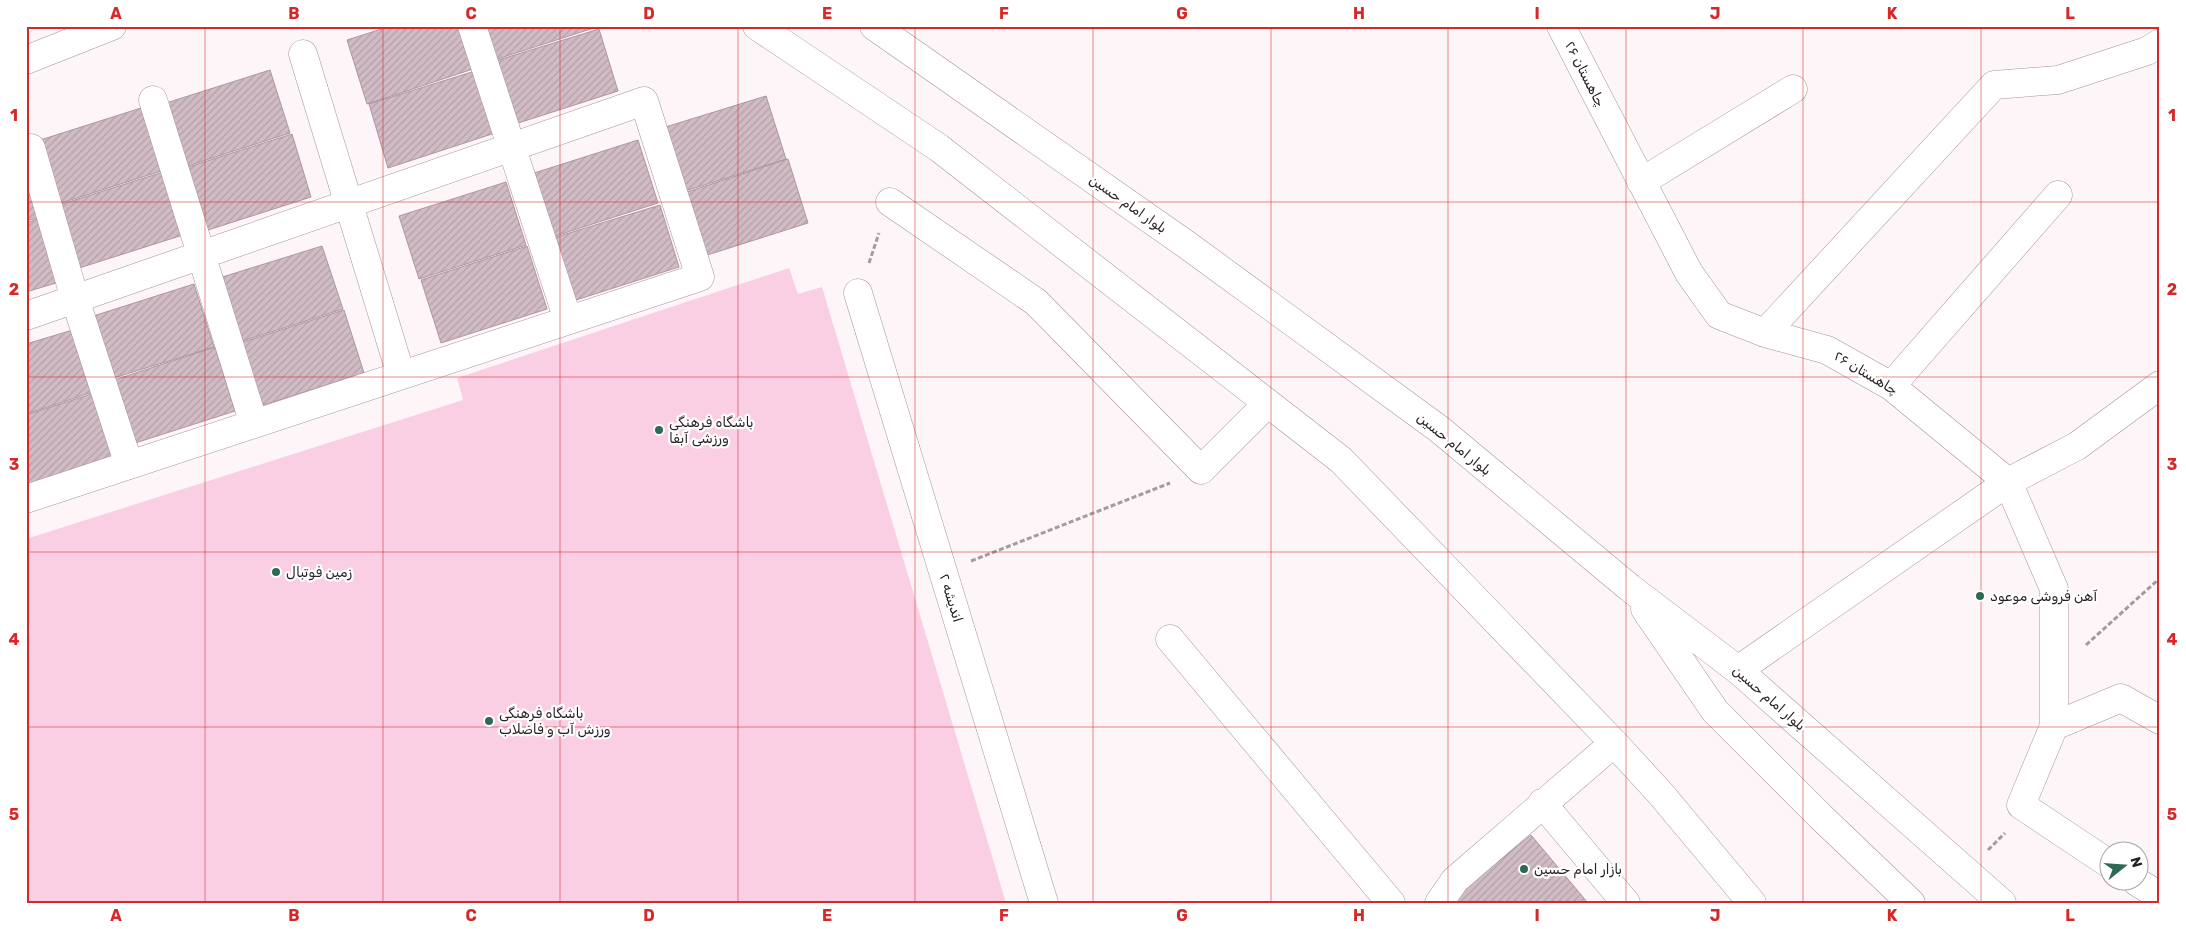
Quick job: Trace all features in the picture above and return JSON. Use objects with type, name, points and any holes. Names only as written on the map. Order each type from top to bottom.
[{"type":"street","points":[[472,26],[568,320]]},
{"type":"street","points":[[757,26],[939,148],[1341,460],[1614,743],[1660,794],[1752,903]]},
{"type":"street","name":"بلوار امام حسین","points":[[874,26],[1187,245],[1438,429],[1630,588],[1738,670],[2002,903]]},
{"type":"street","name":"چاهستان ۲۶","points":[[1561,26],[1689,273],[1719,315],[1765,333],[1828,350],[1891,386],[2008,482],[2054,589],[2054,726],[2021,805]]},
{"type":"street","points":[[26,60],[107,27]]},
{"type":"street","points":[[1765,333],[1994,85],[2058,80],[2146,50],[2160,43]]},
{"type":"street","points":[[303,54],[402,375]]},
{"type":"street","points":[[1641,182],[1793,89]]},
{"type":"street","points":[[153,100],[254,424]]},
{"type":"street","points":[[26,316],[644,101],[700,276],[26,499]]},
{"type":"street","points":[[31,148],[75,299],[129,465]]},
{"type":"street","points":[[1891,386],[2058,195]]},
{"type":"street","points":[[890,202],[1036,302],[1201,470],[1267,404]]},
{"type":"street","name":"اندیشه ۲","points":[[858,294],[1044,903]]},
{"type":"street","points":[[1738,670],[2008,482],[2077,446],[2160,385]]},
{"type":"street","points":[[1630,588],[1714,711],[1911,903]]},
{"type":"street","points":[[1170,639],[1391,903]]},
{"type":"street","points":[[2054,726],[2121,698],[2160,720]]},
{"type":"street","points":[[1439,903],[1455,880],[1542,803],[1614,743]]},
{"type":"street","points":[[1542,803],[1626,903]]},
{"type":"street","points":[[2021,805],[2098,856]]},
{"type":"street","points":[[2148,889],[2160,896]]},
{"type":"path","points":[[858,294],[890,202]]},
{"type":"path","points":[[943,573],[1201,470]]},
{"type":"path","points":[[2054,674],[2160,578]]},
{"type":"path","points":[[1967,872],[2006,831],[2021,805]]},
{"type":"shaded area","name":"باشگاه فرهنگی ورزش آب و فاضلاب","points":[[789,268],[798,294],[822,287],[1006,903],[26,903],[26,539],[463,400],[457,378]]},
{"type":"building","points":[[391,26],[460,26],[473,69],[367,104],[347,40]]},
{"type":"building","points":[[479,26],[597,26],[597,27],[491,61]]},
{"type":"building","points":[[599,29],[618,91],[512,125],[492,62]]},
{"type":"building","points":[[270,70],[290,133],[184,167],[163,104]]},
{"type":"building","points":[[475,71],[495,133],[388,168],[369,104]]},
{"type":"building","points":[[766,96],[786,159],[679,193],[659,129]]},
{"type":"building","points":[[141,108],[161,171],[55,205],[34,142]]},
{"type":"building","points":[[292,134],[311,197],[205,231],[185,168]]},
{"type":"building","points":[[638,140],[658,203],[552,237],[531,174]]},
{"type":"building","points":[[788,159],[808,223],[701,257],[681,194]]},
{"type":"building","points":[[26,161],[44,216],[26,221]]},
{"type":"building","points":[[163,172],[183,235],[76,269],[56,206]]},
{"type":"building","points":[[506,182],[526,245],[419,279],[399,216]]},
{"type":"building","points":[[660,205],[679,267],[573,301],[553,238]]},
{"type":"building","points":[[46,216],[66,280],[26,292],[26,223]]},
{"type":"building","points":[[322,246],[343,309],[236,343],[216,279]]},
{"type":"building","points":[[527,246],[547,309],[441,343],[421,280]]},
{"type":"building","points":[[194,284],[214,347],[107,380],[87,318]]},
{"type":"building","points":[[344,310],[364,373],[257,407],[237,344]]},
{"type":"building","points":[[76,329],[96,391],[26,414],[26,344]]},
{"type":"building","points":[[215,347],[235,411],[129,445],[108,382]]},
{"type":"building","points":[[98,392],[118,456],[26,485],[26,415]]},
{"type":"building","name":"بازار امام حسین","points":[[1531,835],[1588,903],[1447,903]]},
{"type":"place","name":"باشگاه فرهنگی ورزشی آبفا","points":[[659,430]]},
{"type":"place","name":"زمین فوتبال","points":[[276,572]]},
{"type":"place","name":"آهن فروشی موعود","points":[[1980,596]]},
{"type":"place","name":"باشگاه فرهنگی ورزش آب و فاضلاب","points":[[489,721]]},
{"type":"place","name":"بازار امام حسین","points":[[1524,869]]}]
